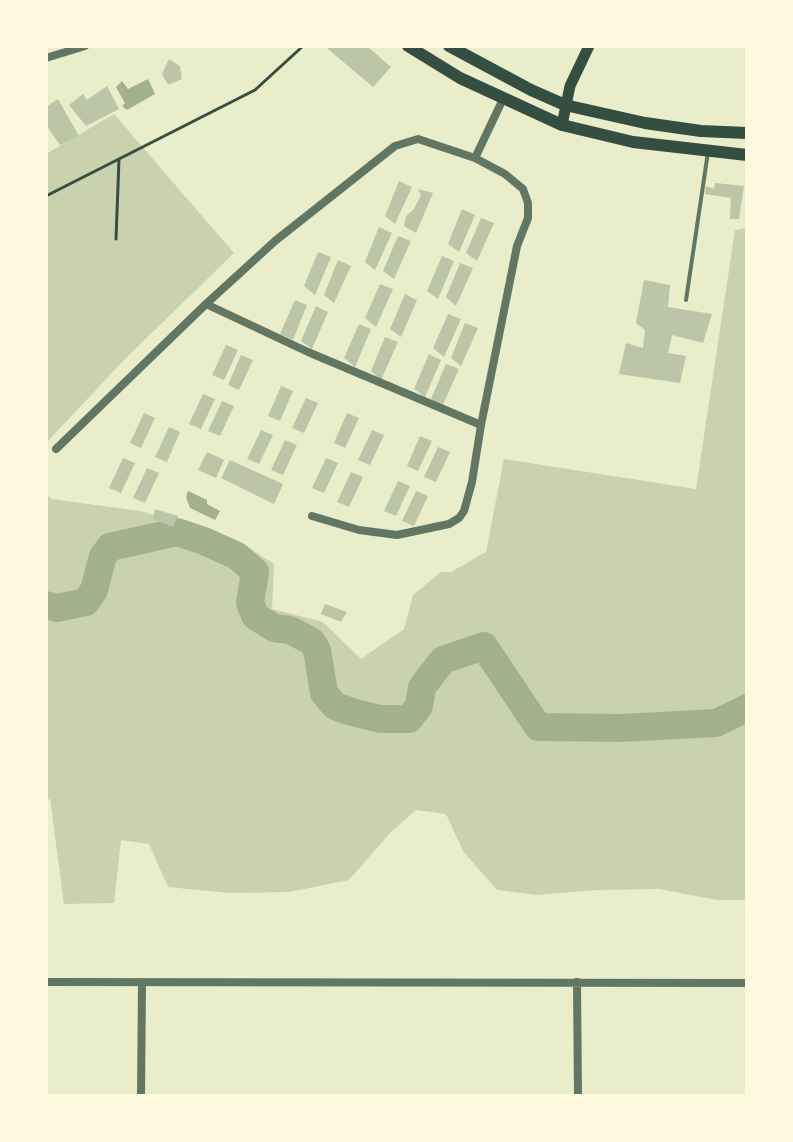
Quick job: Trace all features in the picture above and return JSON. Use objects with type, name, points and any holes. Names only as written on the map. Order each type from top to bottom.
[{"type":"main road","points":[[408,46],[460,78],[562,125],[605,137],[747,155]]},
{"type":"main road","points":[[449,46],[565,105],[659,125],[747,133]]},
{"type":"main road","points":[[562,125],[573,77],[589,46]]},
{"type":"street","points":[[46,58],[58,50],[85,46]]},
{"type":"street","points":[[475,158],[503,99]]},
{"type":"street","points":[[56,449],[275,241],[395,146],[418,139],[475,158],[523,189],[528,203],[528,218],[517,246],[464,511],[449,524],[397,535],[359,530],[312,516]]},
{"type":"street","points":[[206,304],[308,352],[481,425]]},
{"type":"street","points":[[46,982],[747,983]]},
{"type":"street","points":[[141,1096],[142,982]]},
{"type":"street","points":[[577,982],[578,1096]]},
{"type":"lane","points":[[686,300],[708,152]]},
{"type":"path","points":[[46,196],[255,90],[303,46]]},
{"type":"path","points":[[116,239],[119,159]]},
{"type":"shaded area","points":[[148,79],[155,94],[127,110],[122,106],[125,103],[116,87],[122,81],[128,89]]},
{"type":"shaded area","points":[[114,114],[234,253],[125,359],[46,443],[46,154]]},
{"type":"shaded area","points":[[747,228],[747,900],[717,900],[659,889],[537,895],[497,890],[463,851],[446,814],[416,810],[390,833],[349,880],[289,892],[229,893],[168,887],[149,844],[121,840],[114,903],[64,904],[50,798],[46,803],[46,493],[51,499],[140,511],[237,540],[274,564],[272,609],[323,622],[361,659],[404,629],[413,595],[441,572],[451,572],[486,552],[504,459],[696,489],[735,230]]},
{"type":"shaded area","points":[[188,491],[207,500],[207,504],[220,511],[215,520],[190,508],[186,497]]},
{"type":"building","points":[[330,46],[367,46],[391,67],[373,87],[328,49]]},
{"type":"building","points":[[169,59],[180,66],[182,79],[168,85],[162,74]]},
{"type":"building","points":[[107,86],[119,109],[86,126],[69,105],[83,94],[87,100]]},
{"type":"building","points":[[58,99],[79,136],[60,145],[46,125],[46,107]]},
{"type":"building","points":[[399,181],[412,187],[395,224],[385,216]]},
{"type":"building","points":[[715,183],[744,186],[739,219],[730,219],[731,198],[705,194],[706,186],[714,189]]},
{"type":"building","points":[[418,189],[433,193],[416,233],[404,226],[406,216],[414,209],[421,195]]},
{"type":"building","points":[[462,209],[475,215],[459,252],[448,244]]},
{"type":"building","points":[[481,218],[494,223],[477,261],[466,253]]},
{"type":"building","points":[[379,227],[392,233],[375,270],[365,262]]},
{"type":"building","points":[[398,236],[411,241],[394,279],[383,271]]},
{"type":"building","points":[[318,252],[331,257],[315,295],[304,286]]},
{"type":"building","points":[[442,256],[454,261],[438,299],[427,291]]},
{"type":"building","points":[[338,260],[351,266],[334,303],[324,295]]},
{"type":"building","points":[[460,263],[473,268],[456,306],[446,297]]},
{"type":"building","points":[[644,280],[670,285],[668,307],[712,314],[703,343],[672,335],[668,353],[686,356],[680,383],[619,374],[626,343],[643,348],[645,330],[636,323]]},
{"type":"building","points":[[380,284],[393,289],[376,327],[365,318]]},
{"type":"building","points":[[405,294],[417,300],[401,337],[390,329]]},
{"type":"building","points":[[295,300],[307,305],[293,340],[280,334]]},
{"type":"building","points":[[316,306],[328,312],[312,349],[301,341]]},
{"type":"building","points":[[448,314],[461,319],[444,357],[433,348]]},
{"type":"building","points":[[465,323],[478,328],[461,366],[451,358]]},
{"type":"building","points":[[359,324],[371,329],[355,367],[344,358]]},
{"type":"building","points":[[385,337],[398,342],[381,380],[371,371]]},
{"type":"building","points":[[226,345],[238,350],[224,380],[212,375]]},
{"type":"building","points":[[429,354],[441,360],[425,397],[414,389]]},
{"type":"building","points":[[241,355],[253,360],[239,390],[228,385]]},
{"type":"building","points":[[446,364],[459,369],[442,407],[431,399]]},
{"type":"building","points":[[281,386],[293,391],[280,421],[268,416]]},
{"type":"building","points":[[203,394],[215,399],[201,429],[189,424]]},
{"type":"building","points":[[306,398],[318,403],[304,433],[292,428]]},
{"type":"building","points":[[222,401],[234,406],[220,436],[208,431]]},
{"type":"building","points":[[144,413],[155,418],[141,448],[130,443]]},
{"type":"building","points":[[347,413],[359,418],[345,448],[334,443]]},
{"type":"building","points":[[169,427],[180,432],[167,462],[155,457]]},
{"type":"building","points":[[261,430],[273,435],[259,464],[247,459]]},
{"type":"building","points":[[372,430],[384,435],[370,465],[358,460]]},
{"type":"building","points":[[420,436],[432,441],[418,471],[407,466]]},
{"type":"building","points":[[285,440],[297,445],[283,475],[271,470]]},
{"type":"building","points":[[438,447],[450,452],[436,482],[424,477]]},
{"type":"building","points":[[207,452],[224,460],[216,478],[198,470]]},
{"type":"building","points":[[123,458],[135,463],[121,493],[109,488]]},
{"type":"building","points":[[326,458],[338,463],[324,493],[312,488]]},
{"type":"building","points":[[230,460],[283,484],[274,504],[221,478]]},
{"type":"building","points":[[147,468],[159,473],[145,503],[133,498]]},
{"type":"building","points":[[351,472],[363,477],[349,507],[337,502]]},
{"type":"building","points":[[398,481],[410,486],[396,516],[384,511]]},
{"type":"building","points":[[416,491],[428,496],[414,526],[402,521]]},
{"type":"building","points":[[155,509],[178,516],[173,527],[153,519]]},
{"type":"building","points":[[325,604],[347,612],[341,622],[321,614]]},
{"type":"waterway","points":[[46,605],[57,608],[86,602],[94,590],[103,556],[110,547],[177,532],[237,556],[255,572],[250,603],[255,616],[274,628],[290,630],[311,641],[317,650],[324,693],[335,706],[352,712],[380,719],[409,719],[419,706],[422,687],[443,660],[484,646],[538,727],[621,728],[716,723],[747,708]]}]
